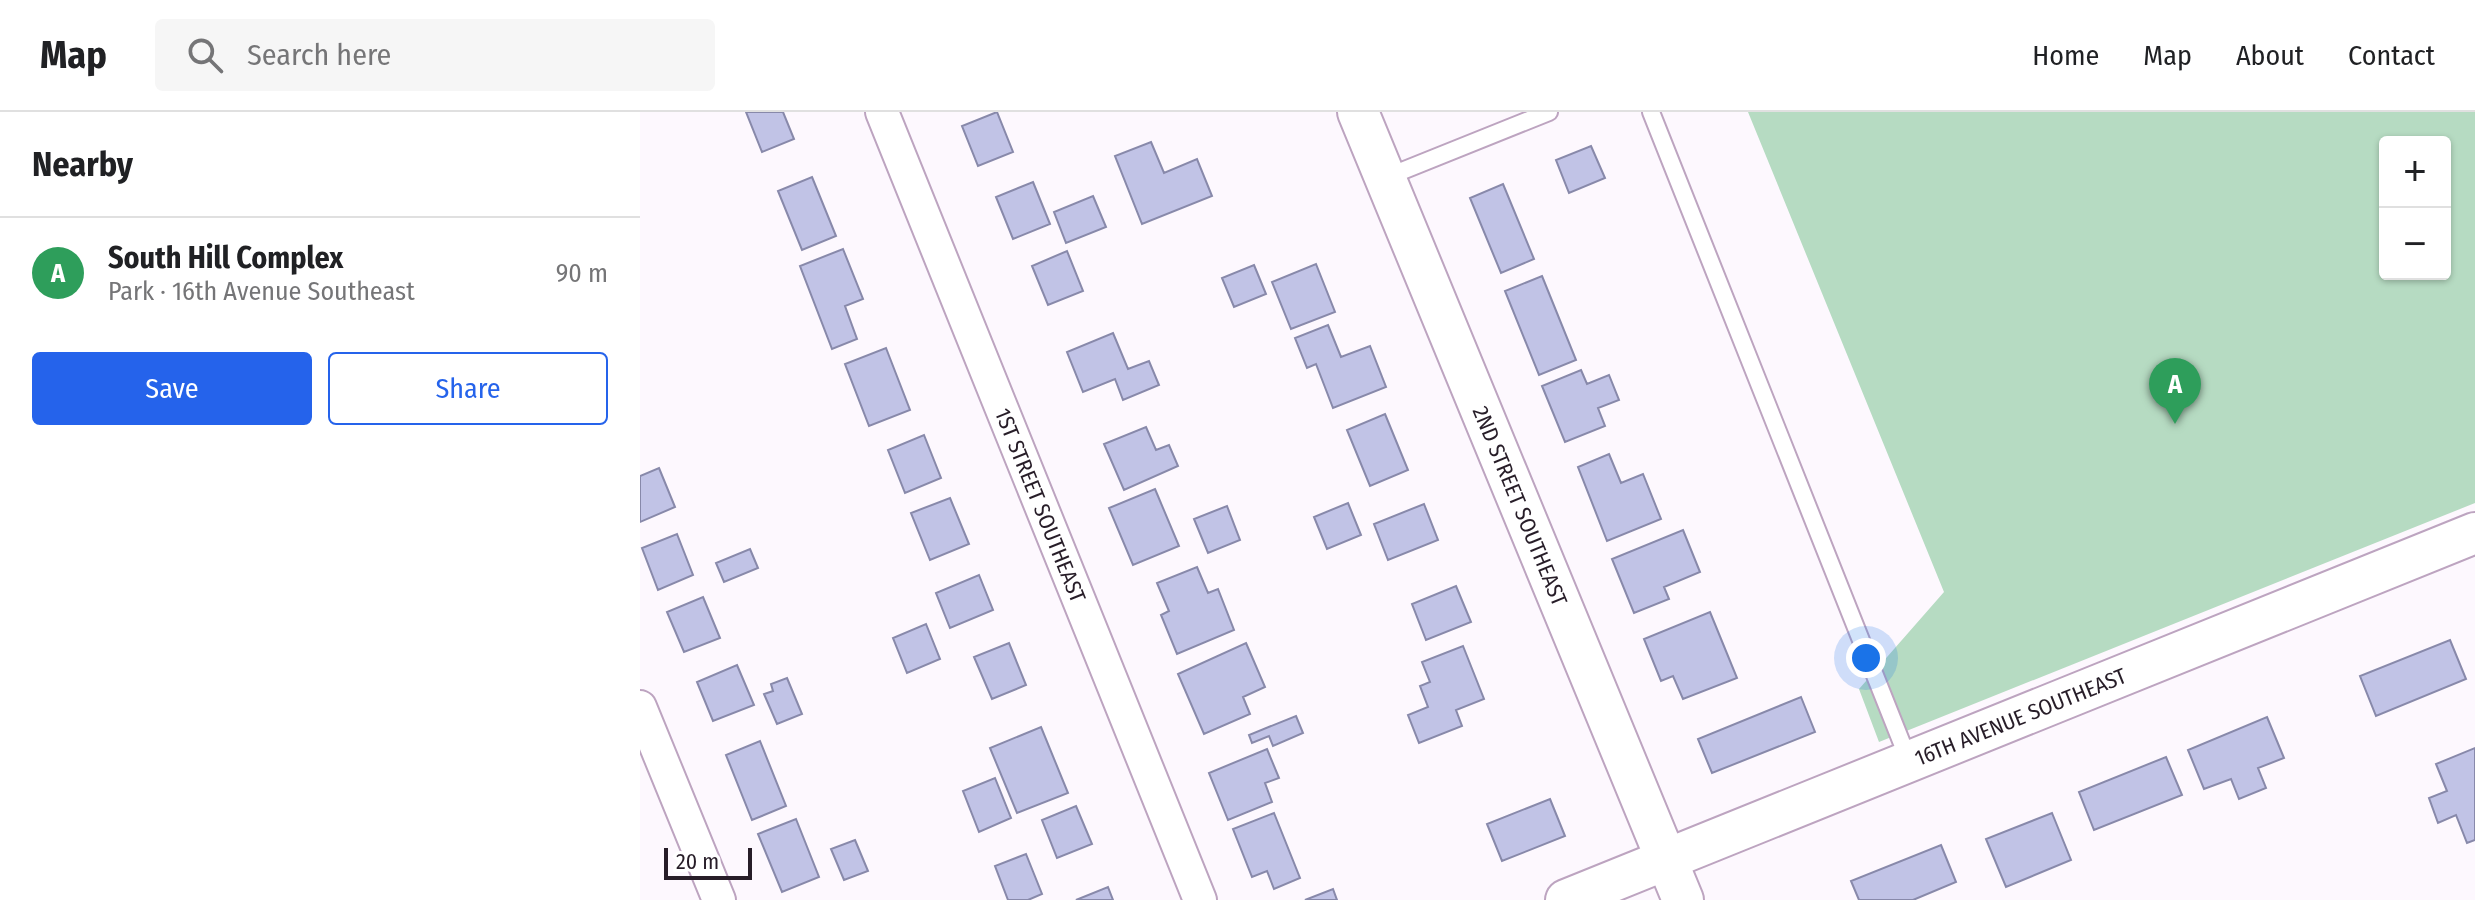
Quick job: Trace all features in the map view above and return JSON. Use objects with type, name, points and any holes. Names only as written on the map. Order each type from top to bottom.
[{"type":"street","name":"1ST STREET SOUTHEAST","points":[[882,112],[1200,900]]},
{"type":"street","name":"2ND STREET SOUTHEAST","points":[[1358,112],[1683,900]]},
{"type":"street","name":"16TH AVENUE SOUTHEAST","points":[[1566,900],[2475,533]]},
{"type":"street","points":[[640,707],[719,900]]},
{"type":"lane","points":[[1385,178],[1549,112]]},
{"type":"lane","points":[[1651,112],[1909,761]]},
{"type":"green space","points":[[1748,112],[2475,112],[2475,503],[1879,742],[1859,689],[1944,592]]},
{"type":"building","points":[[746,112],[783,112],[794,139],[762,152]]},
{"type":"building","points":[[997,112],[1013,152],[978,166],[962,126]]},
{"type":"building","points":[[1151,142],[1164,173],[1197,159],[1212,196],[1142,224],[1115,156]]},
{"type":"building","points":[[1591,146],[1605,178],[1569,193],[1556,160]]},
{"type":"building","points":[[812,177],[836,236],[802,250],[778,191]]},
{"type":"building","points":[[1033,182],[1050,224],[1013,239],[996,197]]},
{"type":"building","points":[[1503,184],[1534,259],[1501,273],[1470,198]]},
{"type":"building","points":[[1093,196],[1106,227],[1066,243],[1054,212]]},
{"type":"building","points":[[843,249],[863,299],[845,306],[857,339],[832,349],[800,266]]},
{"type":"building","points":[[1067,251],[1083,291],[1048,305],[1032,266]]},
{"type":"building","points":[[1316,264],[1335,312],[1291,329],[1272,282]]},
{"type":"building","points":[[1254,265],[1266,294],[1234,307],[1222,278]]},
{"type":"building","points":[[1542,276],[1576,360],[1539,375],[1505,291]]},
{"type":"building","points":[[1328,325],[1341,357],[1370,346],[1386,387],[1333,408],[1316,364],[1307,368],[1295,338]]},
{"type":"building","points":[[1113,333],[1128,369],[1149,361],[1159,385],[1123,400],[1115,379],[1083,392],[1067,352]]},
{"type":"building","points":[[886,348],[910,410],[869,426],[845,364]]},
{"type":"building","points":[[1581,370],[1587,384],[1609,375],[1619,400],[1598,408],[1605,426],[1565,442],[1542,386]]},
{"type":"building","points":[[1385,414],[1408,470],[1370,486],[1347,430]]},
{"type":"building","points":[[1146,427],[1156,450],[1169,445],[1178,466],[1124,490],[1104,444]]},
{"type":"building","points":[[924,435],[941,478],[905,493],[888,450]]},
{"type":"building","points":[[1609,454],[1621,483],[1643,474],[1661,519],[1607,541],[1578,467]]},
{"type":"building","points":[[659,468],[675,507],[640,522],[640,476]]},
{"type":"building","points":[[1155,489],[1179,546],[1133,565],[1109,508]]},
{"type":"building","points":[[950,498],[969,544],[930,560],[911,513]]},
{"type":"building","points":[[1348,503],[1361,535],[1327,549],[1314,517]]},
{"type":"building","points":[[1424,504],[1438,540],[1388,560],[1374,524]]},
{"type":"building","points":[[1227,506],[1240,540],[1208,553],[1194,519]]},
{"type":"building","points":[[1683,530],[1700,572],[1664,587],[1669,599],[1634,613],[1612,559]]},
{"type":"building","points":[[677,534],[693,575],[658,590],[642,548]]},
{"type":"building","points":[[750,549],[758,568],[724,582],[716,563]]},
{"type":"building","points":[[1197,567],[1208,593],[1218,589],[1234,630],[1177,654],[1161,615],[1169,611],[1157,583]]},
{"type":"building","points":[[979,575],[993,610],[950,628],[936,593]]},
{"type":"building","points":[[1456,586],[1471,622],[1426,640],[1412,604]]},
{"type":"building","points":[[703,597],[720,638],[684,652],[667,612]]},
{"type":"building","points":[[1710,612],[1737,678],[1683,699],[1673,676],[1661,681],[1644,639]]},
{"type":"building","points":[[926,624],[940,659],[907,673],[893,638]]},
{"type":"building","points":[[2450,640],[2466,679],[2376,716],[2360,676]]},
{"type":"building","points":[[1009,643],[1026,685],[992,699],[974,657]]},
{"type":"building","points":[[1246,643],[1265,687],[1243,697],[1250,714],[1204,734],[1178,674]]},
{"type":"building","points":[[1463,646],[1484,699],[1456,710],[1462,726],[1419,743],[1408,715],[1428,707],[1420,686],[1430,682],[1422,662]]},
{"type":"building","points":[[737,665],[754,705],[713,721],[697,682]]},
{"type":"building","points":[[787,678],[802,714],[777,724],[764,694],[773,691],[771,684]]},
{"type":"building","points":[[1801,697],[1815,732],[1712,773],[1698,739]]},
{"type":"building","points":[[1296,716],[1303,733],[1273,746],[1269,736],[1252,743],[1249,735]]},
{"type":"building","points":[[2267,717],[2284,758],[2258,768],[2266,788],[2239,799],[2231,779],[2204,789],[2188,750]]},
{"type":"building","points":[[1041,727],[1068,793],[1017,813],[990,748]]},
{"type":"building","points":[[760,741],[786,806],[752,820],[726,755]]},
{"type":"building","points":[[2475,748],[2475,840],[2467,843],[2456,815],[2438,823],[2429,798],[2447,791],[2436,764]]},
{"type":"building","points":[[1267,749],[1279,778],[1265,783],[1272,802],[1228,820],[1209,773]]},
{"type":"building","points":[[2166,757],[2182,795],[2094,830],[2079,792]]},
{"type":"building","points":[[995,778],[1011,818],[979,832],[963,791]]},
{"type":"building","points":[[1550,799],[1565,836],[1502,861],[1487,824]]},
{"type":"building","points":[[1076,806],[1092,844],[1057,858],[1042,820]]},
{"type":"building","points":[[1274,813],[1300,878],[1274,889],[1267,871],[1252,877],[1233,829]]},
{"type":"building","points":[[2052,813],[2071,860],[2006,887],[1986,839]]},
{"type":"building","points":[[796,819],[819,877],[782,892],[758,834]]},
{"type":"building","points":[[855,840],[868,871],[844,880],[831,849]]},
{"type":"building","points":[[1941,845],[1956,882],[1913,900],[1859,900],[1851,881]]},
{"type":"building","points":[[1026,854],[1042,894],[1028,900],[1008,900],[995,866]]},
{"type":"building","points":[[1108,887],[1113,900],[1076,900]]},
{"type":"building","points":[[1333,889],[1337,900],[1305,900]]},
{"type":"place","name":"South Hill Complex","points":[[2175,424]]}]
